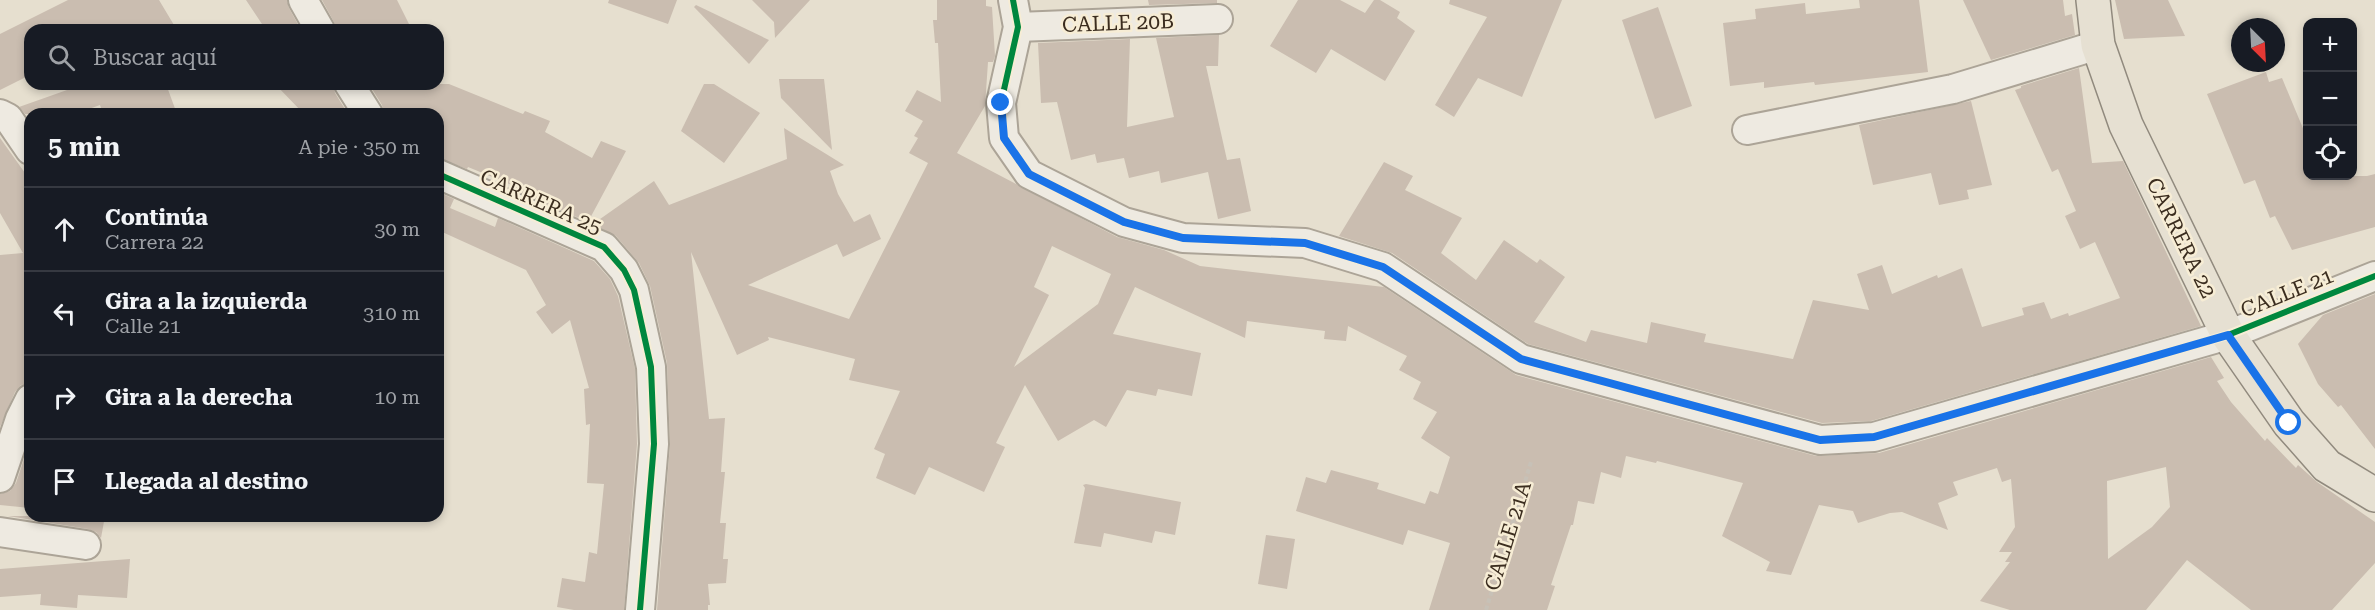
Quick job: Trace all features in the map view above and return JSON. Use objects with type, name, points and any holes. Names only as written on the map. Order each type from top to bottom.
[{"type":"main road","name":"CARRERA 22","points":[[2093,0],[2097,45],[2126,125],[2228,335],[2289,423],[2327,466],[2375,495]]},
{"type":"street","points":[[303,0],[317,24]]},
{"type":"street","name":"CALLE 20B","points":[[1016,13],[1101,12],[1218,19]]},
{"type":"street","name":"CALLE 21","points":[[1016,13],[1001,103],[1004,138],[1029,174],[1124,222],[1183,238],[1305,243],[1383,267],[1521,359],[1820,440],[1874,437],[2228,335],[2375,276]]},
{"type":"street","points":[[1747,130],[1953,89],[2097,45]]},
{"type":"street","points":[[353,90],[364,108]]},
{"type":"street","points":[[0,114],[8,118],[24,141]]},
{"type":"street","name":"CARRERA 25","points":[[444,177],[604,247],[624,270],[634,290],[651,367],[654,444],[640,610]]},
{"type":"street","points":[[0,478],[17,409]]},
{"type":"street","points":[[0,532],[86,545]]},
{"type":"building","points":[[68,0],[159,0],[173,24],[24,24],[24,78],[0,90],[0,34]]},
{"type":"building","points":[[246,0],[287,0],[298,24],[262,24]]},
{"type":"building","points":[[322,0],[397,0],[409,24],[334,24]]},
{"type":"building","points":[[609,0],[677,0],[668,24],[608,3]]},
{"type":"building","points":[[752,0],[810,0],[775,38],[774,22]]},
{"type":"building","points":[[937,0],[986,0],[986,6],[992,7],[995,56],[993,62],[988,62],[985,106],[957,153],[1117,237],[1164,250],[1200,266],[1384,287],[1516,375],[1816,456],[1879,453],[2211,357],[2224,378],[2217,381],[2231,402],[2265,441],[2267,438],[2296,468],[2298,465],[2317,482],[2375,522],[2375,563],[2332,610],[2251,610],[2187,560],[2146,610],[2010,610],[1980,601],[2010,562],[2005,562],[2012,552],[1999,552],[2015,527],[2011,479],[2002,482],[1997,468],[1953,482],[1958,495],[1938,503],[1948,530],[1902,512],[1890,513],[1858,523],[1853,511],[1819,505],[1791,575],[1766,571],[1770,562],[1722,536],[1743,483],[1657,461],[1656,463],[1626,456],[1621,478],[1601,472],[1594,504],[1578,501],[1573,525],[1571,525],[1551,585],[1555,586],[1547,610],[1429,610],[1450,543],[1408,530],[1403,545],[1296,511],[1306,477],[1326,483],[1331,470],[1379,483],[1377,489],[1425,504],[1430,491],[1438,494],[1450,457],[1421,438],[1437,412],[1413,399],[1421,382],[1399,370],[1407,356],[1348,326],[1346,341],[1324,339],[1325,331],[1247,321],[1245,338],[1135,287],[1113,334],[1201,353],[1192,396],[1158,389],[1156,396],[1127,390],[1106,427],[1094,420],[1058,441],[1025,385],[996,443],[1005,447],[984,492],[929,467],[915,495],[876,478],[885,454],[874,449],[900,391],[849,380],[855,359],[768,337],[769,340],[737,355],[691,252],[709,419],[725,418],[721,472],[725,472],[720,523],[726,523],[723,559],[728,559],[726,583],[708,584],[710,605],[708,605],[708,610],[657,610],[670,445],[667,363],[650,286],[639,263],[616,236],[593,224],[654,181],[669,205],[787,159],[784,128],[844,165],[830,171],[838,194],[854,222],[870,214],[881,239],[843,257],[837,244],[748,285],[849,319],[928,163],[909,153],[918,138],[914,136],[923,121],[905,111],[917,90],[941,102],[938,43],[935,43],[933,20],[937,20]],"holes":[[[1052,246],[1111,274],[1098,304],[1014,367],[1049,295],[1034,287]],[[2166,467],[2170,507],[2152,527],[2108,559],[2107,481]]]},
{"type":"building","points":[[1148,0],[1217,0],[1217,3],[1149,5]]},
{"type":"building","points":[[1298,0],[1340,0],[1365,13],[1374,0],[1380,0],[1400,12],[1397,18],[1415,31],[1385,81],[1331,49],[1316,73],[1270,46]]},
{"type":"building","points":[[1450,0],[1562,0],[1522,97],[1478,78],[1454,117],[1435,105],[1487,17],[1449,4]]},
{"type":"building","points":[[1859,0],[1919,0],[1928,72],[1815,85],[1814,82],[1764,88],[1764,82],[1730,86],[1723,23],[1756,19],[1755,9],[1805,3],[1806,14],[1860,8]]},
{"type":"building","points":[[1963,0],[2063,0],[2065,16],[2072,14],[2075,35],[1991,60]]},
{"type":"building","points":[[2115,0],[2168,0],[2185,36],[2124,39]]},
{"type":"building","points":[[696,5],[769,40],[749,64],[694,7]]},
{"type":"building","points":[[1658,7],[1692,106],[1655,119],[1622,20]]},
{"type":"building","points":[[1219,35],[1218,66],[1206,66],[1227,160],[1240,158],[1251,211],[1218,219],[1208,172],[1161,183],[1159,171],[1129,178],[1124,158],[1097,163],[1095,154],[1071,160],[1057,102],[1041,103],[1038,43],[1130,39],[1127,127],[1174,117],[1156,38]]},
{"type":"building","points":[[2079,68],[2092,163],[2123,161],[2201,326],[1871,421],[1822,423],[1528,344],[1392,253],[1339,236],[1384,162],[1413,176],[1405,190],[1462,218],[1441,253],[1476,280],[1504,240],[1537,263],[1540,259],[1565,277],[1534,322],[1586,342],[1591,330],[1647,343],[1651,322],[1706,334],[1704,342],[1793,359],[1813,300],[1869,310],[1857,274],[1882,265],[1892,294],[1937,275],[1938,278],[1962,268],[1982,327],[2024,315],[2022,308],[2044,302],[2051,319],[2068,313],[2069,316],[2120,298],[2095,242],[2080,249],[2065,216],[2076,211],[2058,169],[2052,172],[2015,90],[2021,86]]},
{"type":"building","points":[[2266,72],[2269,82],[2282,78],[2303,128],[2303,180],[2357,180],[2357,176],[2375,174],[2375,227],[2292,250],[2275,216],[2270,218],[2255,180],[2244,184],[2207,94]]},
{"type":"building","points":[[779,79],[824,79],[832,150],[781,98]]},
{"type":"building","points":[[444,84],[449,84],[523,114],[525,111],[550,121],[545,132],[592,158],[601,141],[626,151],[588,222],[511,188],[512,185],[468,167],[467,169],[444,160],[444,108],[383,108],[373,90],[444,90]]},
{"type":"building","points":[[704,84],[714,84],[760,113],[724,163],[681,131]]},
{"type":"building","points":[[67,90],[168,90],[175,108],[101,108],[100,105],[92,108],[24,108],[24,113],[19,107]]},
{"type":"building","points":[[281,90],[334,90],[344,108],[298,108]]},
{"type":"building","points":[[1971,101],[1992,185],[1967,190],[1969,199],[1939,205],[1931,173],[1873,185],[1859,125]]},
{"type":"building","points":[[0,138],[24,172],[24,384],[15,392],[0,427],[0,255],[23,253],[0,213]]},
{"type":"building","points":[[444,195],[454,199],[450,208],[495,227],[498,218],[594,261],[610,279],[618,296],[635,369],[637,444],[624,610],[574,610],[557,607],[562,578],[585,582],[589,552],[597,554],[604,484],[587,483],[590,424],[586,425],[584,389],[589,388],[570,320],[552,334],[536,312],[546,305],[526,270],[444,233]]},
{"type":"building","points":[[2375,294],[2375,449],[2341,405],[2338,407],[2318,384],[2298,344],[2323,315]]},
{"type":"building","points":[[24,459],[24,507],[0,505],[0,494],[10,491],[16,483]]},
{"type":"building","points":[[1083,485],[1181,502],[1175,535],[1155,531],[1152,543],[1104,533],[1101,547],[1074,543],[1085,488]]},
{"type":"building","points":[[45,522],[104,522],[101,538],[96,532]]},
{"type":"building","points":[[1266,535],[1295,539],[1287,589],[1258,584]]},
{"type":"building","points":[[130,559],[127,598],[78,595],[77,608],[40,605],[41,594],[0,597],[0,569]]},
{"type":"cycle path","points":[[1013,0],[1018,27],[1001,103],[1004,138],[1029,174],[1124,222],[1183,238],[1305,243],[1383,267],[1521,359],[1820,440],[1874,437],[2228,335],[2375,276]]},
{"type":"cycle path","points":[[444,177],[604,247],[624,270],[634,290],[651,367],[654,444],[640,610]]},
{"type":"route","points":[[1001,103],[1004,138],[1029,174],[1124,222],[1183,238],[1305,243],[1383,267],[1521,359],[1665,396],[1820,440],[1874,437],[2228,335],[2289,423]]}]
